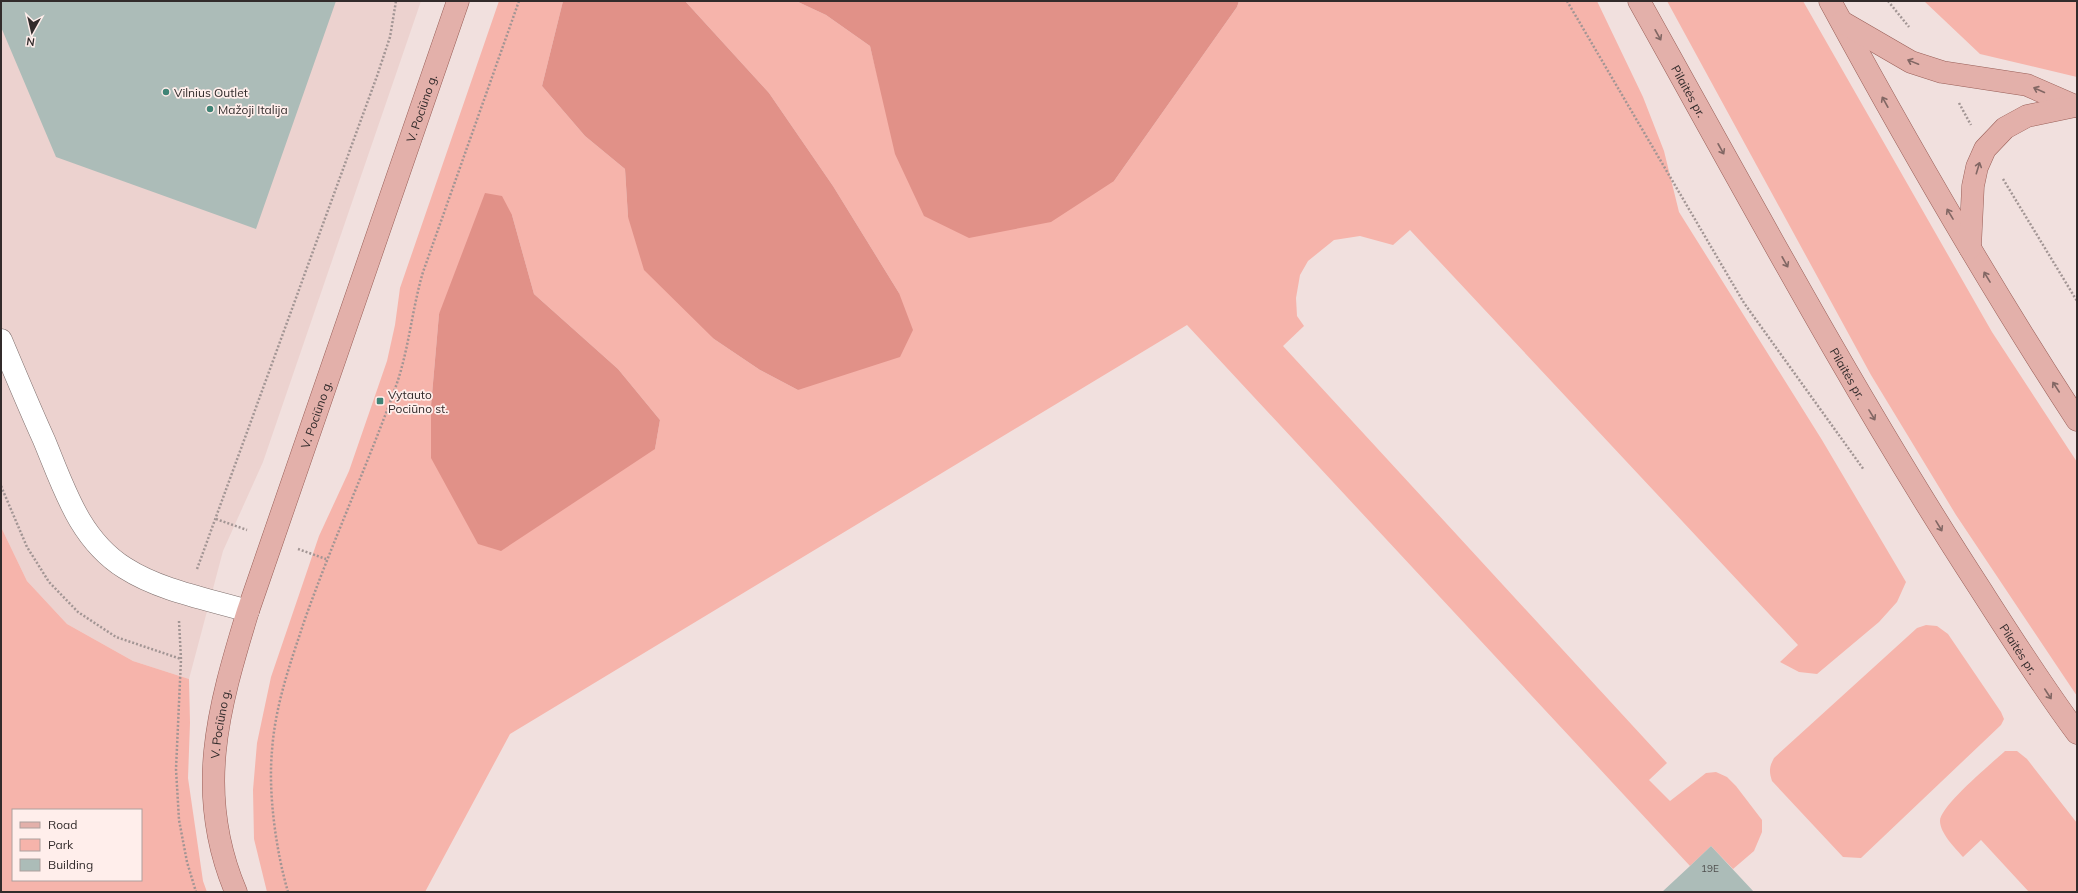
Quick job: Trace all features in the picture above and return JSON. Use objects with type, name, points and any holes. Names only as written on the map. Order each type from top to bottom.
[{"type":"main road","name":"V. Pociūno g.","points":[[236,892],[218,835],[213,786],[215,744],[226,682],[248,611],[458,1]]},
{"type":"main road","name":"Pilaitės pr.","points":[[1639,1],[1852,381],[1944,534],[2052,700],[2077,733]]},
{"type":"main road","points":[[1830,1],[1908,143],[2040,363],[2077,420]]},
{"type":"main road","points":[[1842,22],[1911,62],[1942,72],[2027,85],[2076,106]]},
{"type":"main road","points":[[1970,248],[1973,186],[1977,167],[1985,149],[2005,128],[2027,116],[2076,106]]},
{"type":"street","points":[[1,340],[74,511],[90,538],[104,552],[125,568],[146,580],[248,611]]},
{"type":"path","points":[[196,892],[187,862],[178,820],[176,769],[181,659],[179,620],[377,76],[390,37],[396,1]]},
{"type":"path","points":[[288,892],[276,836],[273,791],[272,751],[278,711],[292,658],[326,559],[369,459],[397,383],[408,341],[414,301],[423,272],[519,1]]},
{"type":"path","points":[[1567,1],[1744,303],[1864,470]]},
{"type":"path","points":[[1,486],[27,547],[48,582],[78,612],[116,637],[181,659]]},
{"type":"shaded area","points":[[1,1],[421,1],[263,462],[223,551],[189,679],[133,661],[67,624],[27,581],[1,527]]},
{"type":"shaded area","points":[[563,1],[685,1],[769,93],[833,186],[899,293],[913,330],[900,357],[798,390],[760,370],[714,339],[644,270],[628,217],[625,169],[585,136],[542,86]]},
{"type":"shaded area","points":[[796,1],[1239,1],[1237,7],[1114,181],[1051,222],[969,238],[924,216],[895,154],[870,46],[826,15]]},
{"type":"shaded area","points":[[485,193],[502,196],[512,215],[534,294],[618,369],[660,420],[655,449],[501,551],[478,544],[431,458],[431,406],[439,314]]},
{"type":"green space","points":[[499,1],[563,1],[542,86],[585,136],[625,169],[628,217],[714,339],[760,370],[798,390],[899,293],[833,186],[769,93],[685,1],[796,1],[826,15],[870,46],[881,90],[1114,181],[1237,7],[1239,1],[1597,1],[1643,97],[1664,151],[1679,212],[1822,440],[1906,582],[1897,602],[1879,622],[1817,674],[1799,672],[1780,662],[1798,645],[1410,230],[1393,245],[1360,236],[1334,240],[1308,261],[1300,275],[1296,298],[1297,316],[1304,326],[1283,346],[1667,763],[1649,780],[1670,801],[1706,773],[1716,772],[1727,777],[1736,786],[1762,820],[1762,832],[1754,851],[1733,869],[1711,846],[1690,866],[1187,325],[510,734],[425,892],[267,892],[254,839],[253,790],[257,743],[271,677],[319,536],[349,471],[387,361],[395,325],[400,288]],"holes":[[[512,215],[534,294],[618,369],[660,420],[655,449],[431,458],[431,406],[439,314]]]},
{"type":"green space","points":[[1667,1],[1803,1],[1992,332],[2077,462],[2077,696],[1956,515],[1871,375]]},
{"type":"green space","points":[[1924,1],[2077,1],[2077,77],[1980,54]]},
{"type":"green space","points":[[1,527],[27,581],[67,624],[133,661],[189,679],[190,723],[188,778],[203,881],[207,892],[1,892]]},
{"type":"green space","points":[[1926,625],[1937,626],[1948,634],[2001,712],[2004,719],[2001,725],[1861,858],[1843,857],[1772,781],[1770,772],[1771,764],[1774,758],[1917,628]]},
{"type":"green space","points":[[2005,751],[2017,751],[2027,759],[2077,823],[2077,892],[2029,892],[1981,840],[1963,857],[1948,840],[1942,830],[1940,821],[1942,814],[1948,805]]},
{"type":"building","name":"Vilnius Outlet","points":[[1,1],[336,1],[256,229],[56,157],[1,27]]},
{"type":"building","points":[[1711,846],[1754,892],[1662,892],[1690,866]]},
{"type":"place","name":"Vilnius Outlet","points":[[166,92]]},
{"type":"place","name":"Mažoji Italija","points":[[210,109]]},
{"type":"place","name":"Vytauto Pociūno st.","points":[[380,401]]}]
